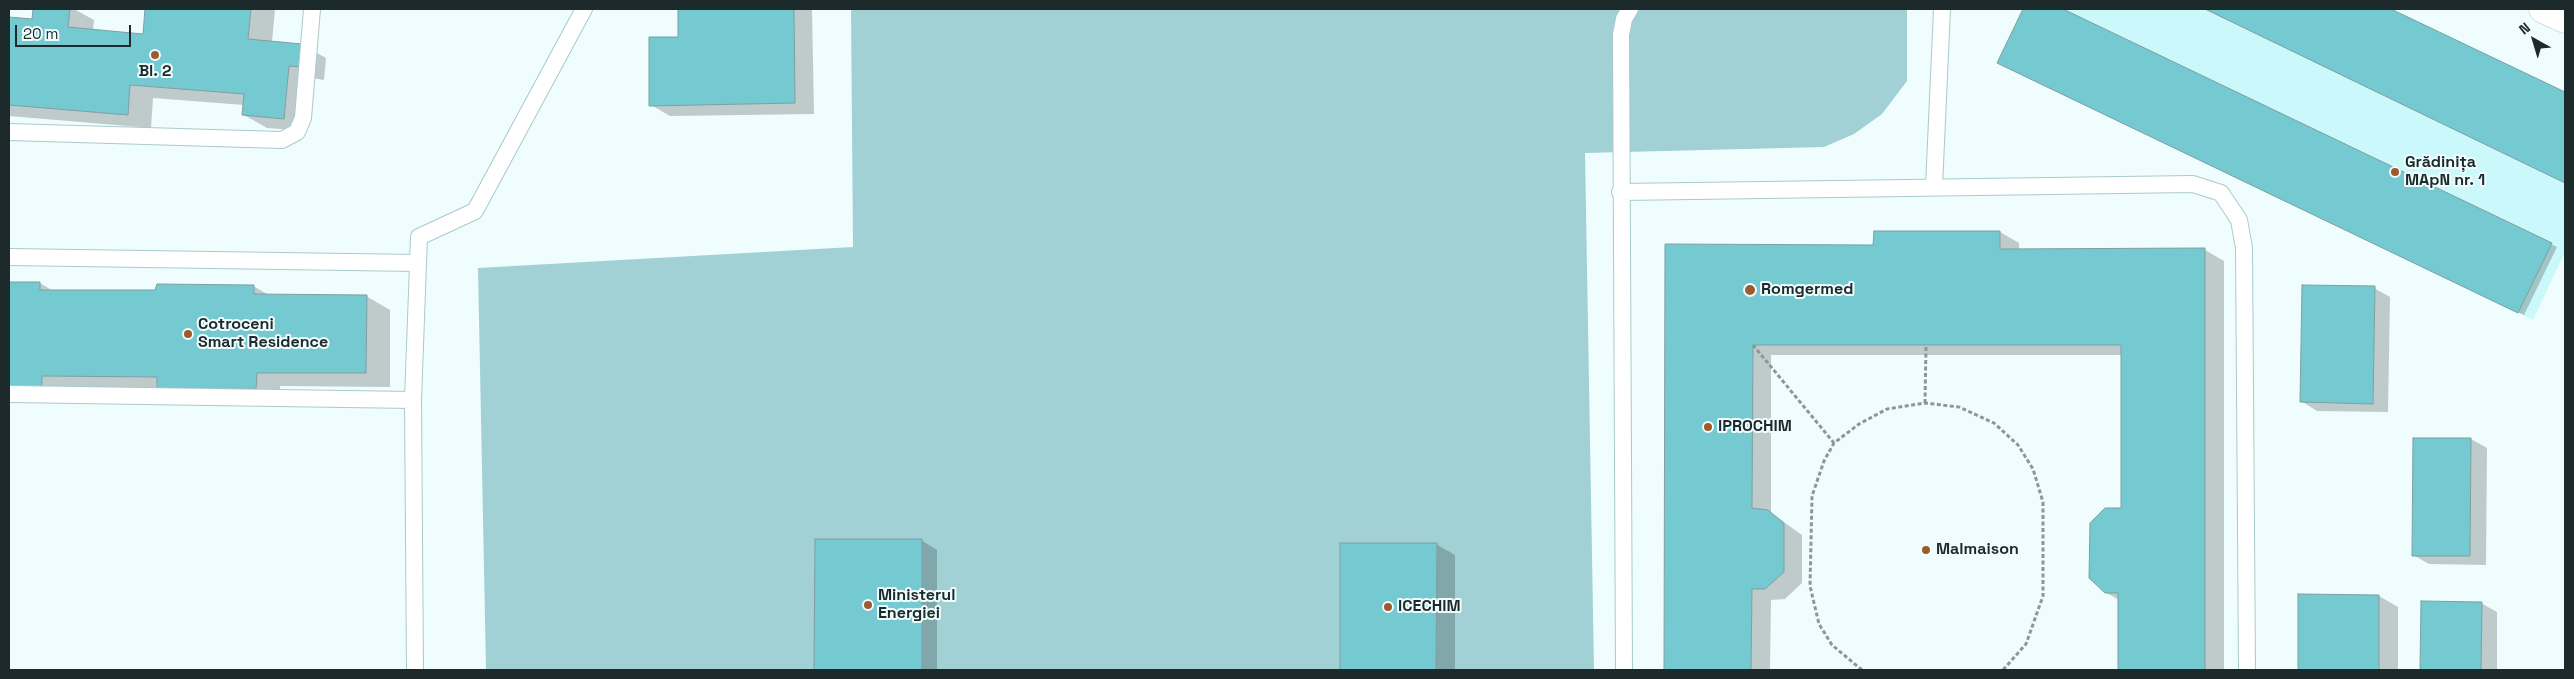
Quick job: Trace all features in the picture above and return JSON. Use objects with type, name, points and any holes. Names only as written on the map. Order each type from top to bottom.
[{"type":"main road","points":[[2544,9],[2565,19]]},
{"type":"lane","points":[[9,132],[282,140],[297,132],[302,118],[312,9]]},
{"type":"lane","points":[[415,670],[412,400],[419,238],[475,211],[584,9]]},
{"type":"lane","points":[[1624,670],[1620,192],[1621,35],[1624,19],[1630,9]]},
{"type":"lane","points":[[1934,187],[1942,9]]},
{"type":"lane","points":[[1620,192],[2193,184],[2221,193],[2239,220],[2244,248],[2247,670]]},
{"type":"lane","points":[[9,257],[418,263]]},
{"type":"lane","points":[[9,394],[412,400]]},
{"type":"path","points":[[1753,345],[1834,443]]},
{"type":"path","points":[[1925,403],[1926,346]]},
{"type":"path","points":[[1862,670],[1832,645],[1819,624],[1810,586],[1812,496],[1824,461],[1834,443],[1859,424],[1887,409],[1925,403],[1959,407],[1994,423],[2018,445],[2033,469],[2042,502],[2043,596],[2026,644],[2003,670]]},
{"type":"shaded area","points":[[851,9],[1907,9],[1907,81],[1882,114],[1854,134],[1824,147],[1585,153],[1594,670],[486,670],[478,268],[853,247]]},
{"type":"shaded area","name":"Grădinița MApN nr. 1","points":[[2023,9],[2391,9],[2565,92],[2565,252],[2533,320],[1997,63]]},
{"type":"building","name":"Bl. 2","points":[[33,9],[70,9],[68,27],[143,34],[145,9],[251,9],[248,39],[302,44],[300,67],[289,66],[284,119],[242,115],[244,94],[130,85],[128,115],[9,105],[9,17],[32,19]]},
{"type":"building","points":[[678,9],[794,9],[795,103],[649,106],[649,37],[678,37]]},
{"type":"building","points":[[2023,9],[2063,9],[2552,243],[2518,313],[1997,63]]},
{"type":"building","points":[[2205,9],[2391,9],[2565,92],[2565,183]]},
{"type":"building","name":"IPROCHIM","points":[[1874,231],[2000,231],[2000,249],[2205,248],[2205,670],[2118,670],[2118,593],[2105,593],[2089,578],[2090,523],[2105,508],[2121,508],[2121,345],[1753,345],[1752,508],[1768,510],[1784,523],[1784,572],[1765,589],[1752,589],[1751,670],[1664,670],[1665,244],[1873,245]]},
{"type":"building","name":"Cotroceni Smart Residence","points":[[9,282],[40,282],[40,290],[155,290],[157,284],[254,285],[254,294],[367,295],[366,373],[257,373],[256,389],[157,388],[157,377],[42,376],[42,388],[9,388]]},
{"type":"building","points":[[2302,285],[2375,286],[2373,404],[2300,402]]},
{"type":"building","points":[[2413,438],[2471,438],[2470,556],[2412,556]]},
{"type":"building","name":"Ministerul Energiei","points":[[815,539],[922,539],[922,670],[814,670]]},
{"type":"building","name":"ICECHIM","points":[[1340,543],[1437,543],[1436,670],[1340,670]]},
{"type":"building","points":[[2298,594],[2379,595],[2379,670],[2298,670]]},
{"type":"building","points":[[2421,601],[2482,602],[2481,670],[2420,670]]},
{"type":"place","name":"Bl. 2","points":[[155,55]]},
{"type":"place","name":"Grădinița MApN nr. 1","points":[[2395,172]]},
{"type":"place","name":"Romgermed","points":[[1750,290]]},
{"type":"place","name":"Cotroceni Smart Residence","points":[[188,334]]},
{"type":"place","name":"IPROCHIM","points":[[1708,427]]},
{"type":"place","name":"Malmaison","points":[[1926,550]]},
{"type":"place","name":"Ministerul Energiei","points":[[868,605]]},
{"type":"place","name":"ICECHIM","points":[[1388,607]]}]
